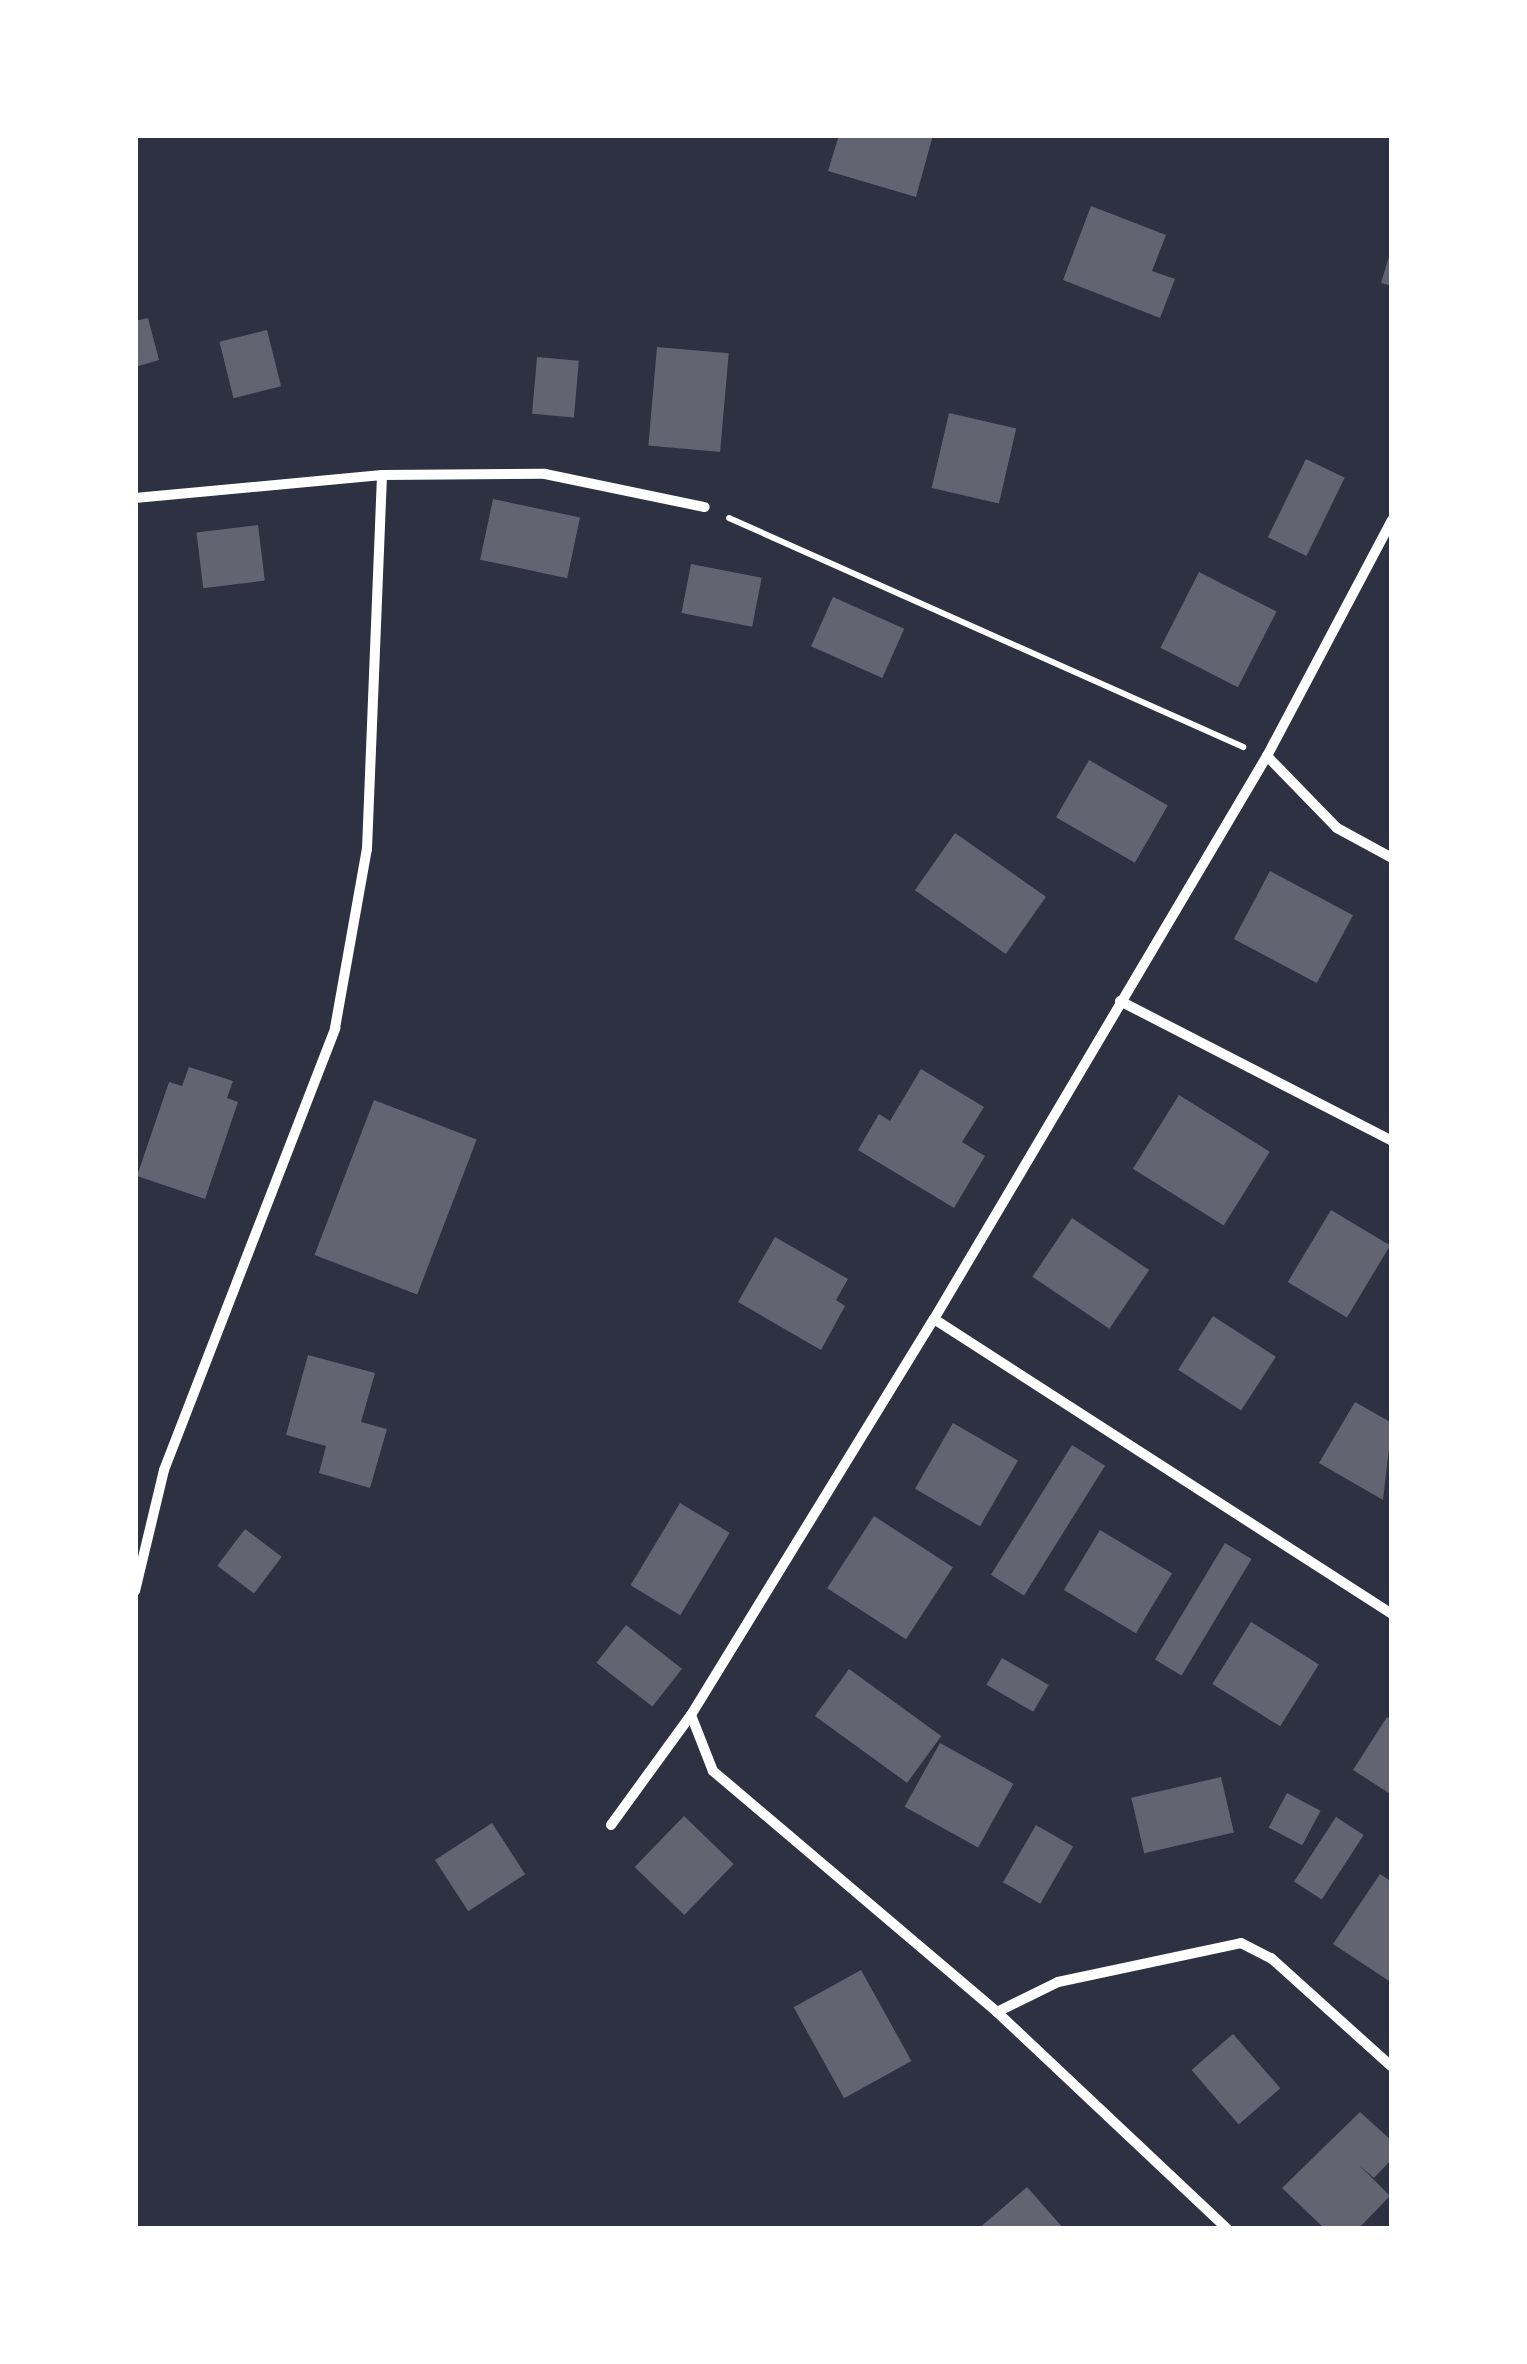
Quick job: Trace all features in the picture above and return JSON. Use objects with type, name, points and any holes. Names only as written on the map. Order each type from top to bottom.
[{"type":"street","points":[[135,498],[382,475],[545,474],[705,507]]},
{"type":"street","points":[[135,1591],[164,1470],[335,1028],[366,850],[382,475]]},
{"type":"street","points":[[611,1825],[690,1715],[934,1318],[1267,756],[1392,520]]},
{"type":"street","points":[[1267,756],[1337,828],[1392,858]]},
{"type":"street","points":[[1120,1001],[1392,1141]]},
{"type":"street","points":[[934,1318],[1392,1614]]},
{"type":"street","points":[[690,1715],[714,1771],[997,2012],[1227,2229]]},
{"type":"street","points":[[997,2012],[1058,1982],[1241,1944],[1271,1958],[1392,2067]]},
{"type":"path","points":[[705,507],[1267,756]]},
{"type":"building","points":[[839,135],[933,135],[916,197],[828,171]]},
{"type":"building","points":[[1091,206],[1166,235],[1152,271],[1175,279],[1160,318],[1063,280]]},
{"type":"building","points":[[1392,250],[1392,286],[1381,283]]},
{"type":"building","points":[[148,318],[159,360],[135,367],[135,321]]},
{"type":"building","points":[[267,330],[281,386],[233,398],[219,342]]},
{"type":"building","points":[[657,347],[729,353],[720,452],[648,446]]},
{"type":"building","points":[[537,357],[579,361],[574,417],[532,414]]},
{"type":"building","points":[[949,413],[1016,429],[999,504],[932,488]]},
{"type":"building","points":[[1306,459],[1345,478],[1307,556],[1268,537]]},
{"type":"building","points":[[493,499],[580,518],[567,578],[480,560]]},
{"type":"building","points":[[258,525],[265,581],[203,588],[196,533]]},
{"type":"building","points":[[691,564],[762,578],[752,627],[681,613]]},
{"type":"building","points":[[1199,572],[1277,611],[1238,687],[1160,648]]},
{"type":"building","points":[[833,597],[904,629],[882,678],[811,646]]},
{"type":"building","points":[[1089,760],[1168,806],[1135,863],[1056,817]]},
{"type":"building","points":[[955,833],[1046,897],[1006,954],[915,890]]},
{"type":"building","points":[[1270,871],[1353,915],[1317,983],[1234,939]]},
{"type":"building","points":[[189,1067],[233,1081],[227,1098],[238,1102],[205,1199],[137,1176],[169,1082],[182,1086]]},
{"type":"building","points":[[921,1069],[984,1107],[962,1142],[985,1156],[954,1208],[858,1150],[879,1114],[890,1121]]},
{"type":"building","points":[[1179,1095],[1270,1152],[1224,1225],[1133,1169]]},
{"type":"building","points":[[374,1100],[477,1139],[417,1294],[315,1255]]},
{"type":"building","points":[[1331,1210],[1390,1246],[1347,1318],[1288,1282]]},
{"type":"building","points":[[1072,1218],[1149,1270],[1109,1329],[1032,1277]]},
{"type":"building","points":[[775,1237],[848,1279],[836,1300],[845,1306],[821,1350],[738,1302]]},
{"type":"building","points":[[1213,1316],[1276,1357],[1241,1411],[1178,1370]]},
{"type":"building","points":[[308,1355],[375,1373],[361,1422],[387,1429],[370,1488],[319,1473],[326,1446],[286,1435]]},
{"type":"building","points":[[1355,1402],[1392,1423],[1383,1500],[1319,1463]]},
{"type":"building","points":[[953,1423],[1018,1460],[980,1526],[915,1489]]},
{"type":"building","points":[[1072,1445],[1105,1466],[1024,1595],[991,1575]]},
{"type":"building","points":[[680,1503],[730,1533],[680,1615],[631,1585]]},
{"type":"building","points":[[874,1516],[953,1567],[906,1639],[827,1588]]},
{"type":"building","points":[[245,1529],[282,1557],[254,1593],[217,1566]]},
{"type":"building","points":[[1100,1530],[1172,1573],[1136,1633],[1064,1590]]},
{"type":"building","points":[[1225,1543],[1252,1559],[1182,1676],[1155,1660]]},
{"type":"building","points":[[1251,1622],[1319,1664],[1280,1726],[1212,1684]]},
{"type":"building","points":[[626,1625],[682,1669],[652,1707],[596,1663]]},
{"type":"building","points":[[1002,1658],[1049,1685],[1033,1712],[986,1685]]},
{"type":"building","points":[[849,1669],[941,1736],[907,1783],[815,1716]]},
{"type":"building","points":[[1387,1717],[1392,1720],[1392,1795],[1353,1770]]},
{"type":"building","points":[[940,1743],[1013,1784],[978,1848],[905,1807]]},
{"type":"building","points":[[1221,1777],[1234,1833],[1144,1853],[1131,1798]]},
{"type":"building","points":[[1287,1793],[1321,1811],[1302,1845],[1269,1827]]},
{"type":"building","points":[[684,1816],[734,1864],[684,1915],[635,1867]]},
{"type":"building","points":[[1336,1817],[1364,1835],[1322,1900],[1294,1882]]},
{"type":"building","points":[[492,1823],[525,1874],[468,1911],[435,1860]]},
{"type":"building","points":[[1036,1825],[1073,1846],[1040,1904],[1003,1882]]},
{"type":"building","points":[[1380,1874],[1392,1882],[1392,1983],[1333,1944]]},
{"type":"building","points":[[861,1970],[911,2061],[844,2098],[794,2007]]},
{"type":"building","points":[[1233,2034],[1280,2088],[1239,2124],[1191,2070]]},
{"type":"building","points":[[1360,2112],[1392,2141],[1392,2159],[1374,2178],[1359,2165],[1390,2196],[1358,2229],[1325,2229],[1282,2188]]},
{"type":"building","points":[[1027,2187],[1064,2229],[978,2229]]}]
